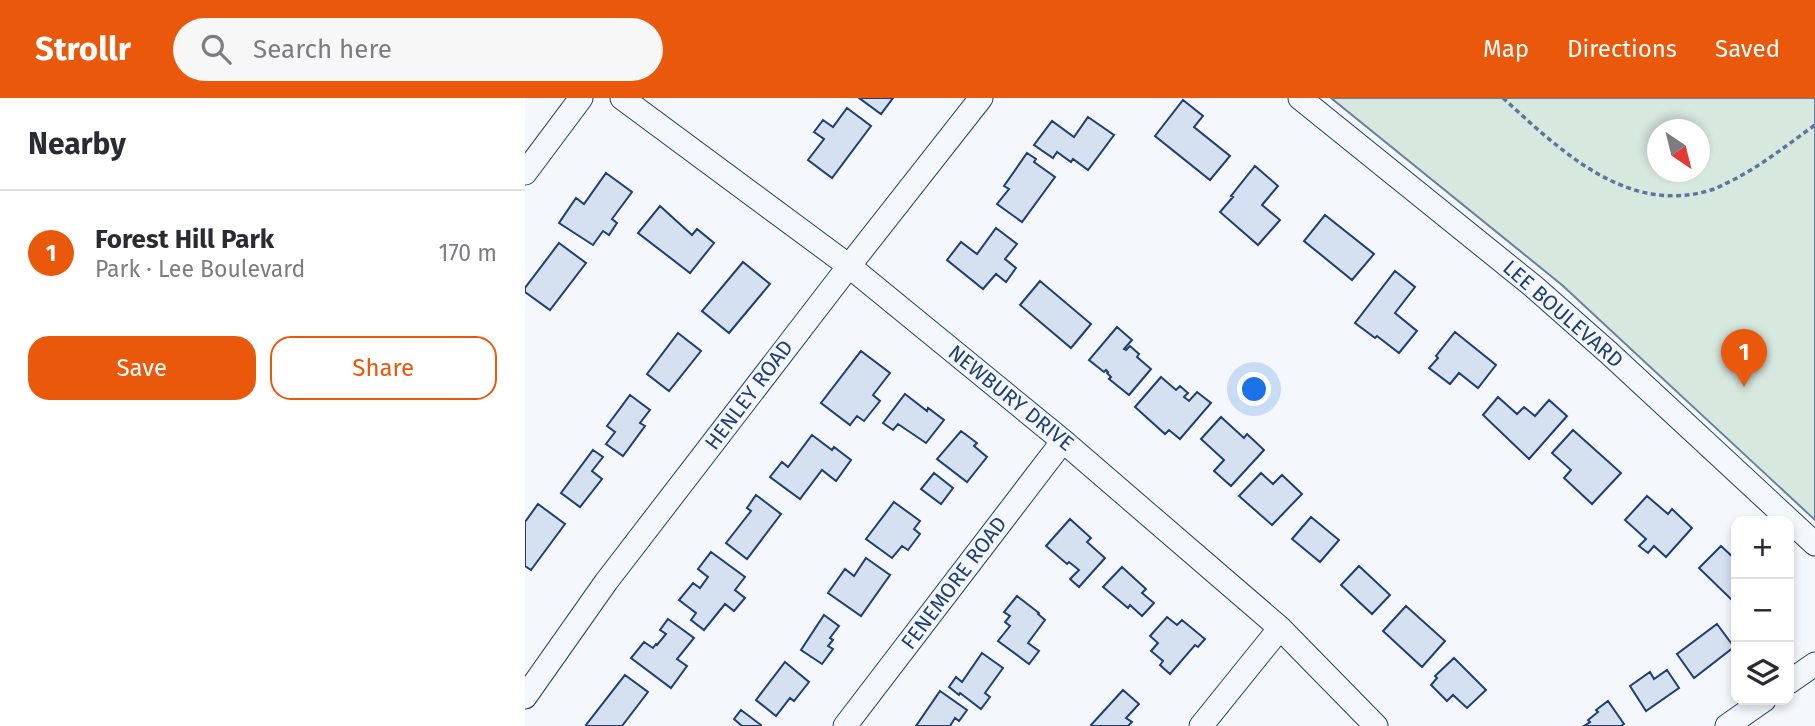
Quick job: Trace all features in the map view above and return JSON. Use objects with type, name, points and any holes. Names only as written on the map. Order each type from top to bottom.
[{"type":"street","points":[[525,173],[581,98]]},
{"type":"street","name":"NEWBURY DRIVE","points":[[622,98],[849,266],[1063,441],[1280,628],[1376,726]]},
{"type":"street","name":"HENLEY ROAD","points":[[525,698],[606,582],[981,98]]},
{"type":"street","name":"LEE BOULEVARD","points":[[1300,98],[1543,295],[1815,544]]},
{"type":"street","name":"FENEMORE ROAD","points":[[845,726],[1063,441]]},
{"type":"street","points":[[1201,726],[1280,628]]},
{"type":"street","points":[[1794,679],[1815,664]]},
{"type":"street","points":[[1727,726],[1757,705]]},
{"type":"path","points":[[1503,98],[1537,130],[1589,169],[1619,186],[1650,194],[1680,197],[1713,190],[1753,170],[1815,125]]},
{"type":"shaded area","points":[[1331,98],[1815,98],[1815,520],[1562,285]]},
{"type":"building","points":[[859,98],[893,98],[881,114]]},
{"type":"building","points":[[1183,100],[1203,116],[1194,127],[1230,156],[1210,180],[1155,136]]},
{"type":"building","points":[[847,108],[871,126],[832,178],[808,160],[824,139],[814,132],[823,120],[833,127]]},
{"type":"building","points":[[1088,117],[1114,135],[1088,170],[1057,152],[1053,158],[1034,145],[1052,121],[1074,137]]},
{"type":"building","points":[[1027,153],[1036,159],[1034,162],[1055,177],[1022,222],[997,204],[1009,189],[1004,186]]},
{"type":"building","points":[[1255,166],[1278,186],[1262,205],[1280,220],[1258,245],[1220,212]]},
{"type":"building","points":[[606,173],[632,192],[612,219],[617,223],[609,235],[603,231],[593,245],[559,223],[576,198],[584,204]]},
{"type":"building","points":[[660,206],[692,235],[697,229],[714,243],[690,273],[638,233]]},
{"type":"building","points":[[1325,215],[1374,254],[1352,280],[1304,241]]},
{"type":"building","points":[[996,228],[1017,244],[1005,259],[1016,268],[1006,282],[996,274],[983,289],[947,260],[961,242],[977,254]]},
{"type":"building","points":[[559,243],[586,263],[550,310],[525,292],[525,288]]},
{"type":"building","points":[[743,262],[770,284],[729,333],[702,311]]},
{"type":"building","points":[[1395,271],[1415,287],[1395,313],[1417,331],[1399,353],[1355,323]]},
{"type":"building","points":[[1040,281],[1091,324],[1071,348],[1020,305]]},
{"type":"building","points":[[1117,327],[1132,340],[1124,349],[1130,346],[1139,354],[1137,357],[1151,369],[1129,395],[1109,379],[1111,377],[1106,370],[1104,372],[1089,360]]},
{"type":"building","points":[[1455,332],[1496,365],[1478,388],[1459,373],[1450,384],[1429,368]]},
{"type":"building","points":[[678,333],[701,351],[669,391],[647,374]]},
{"type":"building","points":[[861,351],[890,373],[873,395],[880,401],[864,421],[857,416],[850,425],[821,403]]},
{"type":"building","points":[[1161,377],[1176,390],[1180,386],[1188,393],[1184,397],[1189,401],[1197,392],[1211,403],[1180,439],[1169,430],[1165,434],[1135,407]]},
{"type":"building","points":[[905,394],[944,420],[926,443],[898,424],[893,430],[883,423]]},
{"type":"building","points":[[630,395],[650,410],[640,423],[645,426],[623,456],[606,444],[615,432],[607,426]]},
{"type":"building","points":[[1498,397],[1517,414],[1524,407],[1535,416],[1549,400],[1567,416],[1529,459],[1483,415]]},
{"type":"building","points":[[1221,417],[1244,438],[1247,434],[1264,450],[1231,486],[1214,471],[1224,460],[1201,439]]},
{"type":"building","points":[[1573,430],[1621,473],[1592,504],[1564,478],[1571,470],[1552,453]]},
{"type":"building","points":[[961,431],[977,443],[974,446],[987,457],[967,482],[937,459]]},
{"type":"building","points":[[812,435],[851,460],[836,481],[822,470],[800,499],[770,477],[782,462],[788,467]]},
{"type":"building","points":[[593,450],[603,457],[592,471],[602,479],[580,507],[561,493]]},
{"type":"building","points":[[934,473],[953,488],[941,504],[921,489]]},
{"type":"building","points":[[1261,473],[1273,484],[1282,475],[1302,494],[1272,525],[1239,496]]},
{"type":"building","points":[[756,495],[781,514],[747,559],[726,543],[751,511],[747,508]]},
{"type":"building","points":[[1647,496],[1668,514],[1672,509],[1692,528],[1666,557],[1654,546],[1648,553],[1639,546],[1646,539],[1625,520]]},
{"type":"building","points":[[894,502],[920,521],[914,529],[920,534],[908,550],[902,546],[892,558],[866,539]]},
{"type":"building","points":[[538,504],[565,524],[531,570],[525,566],[525,522]]},
{"type":"building","points":[[1311,517],[1339,540],[1320,562],[1292,539]]},
{"type":"building","points":[[1070,519],[1091,538],[1087,542],[1105,558],[1079,587],[1070,579],[1079,570],[1069,562],[1067,564],[1046,546]]},
{"type":"building","points":[[1721,546],[1731,555],[1731,599],[1699,568]]},
{"type":"building","points":[[711,552],[745,577],[735,590],[745,598],[734,611],[725,604],[704,630],[691,620],[696,613],[679,600],[693,583],[700,588],[708,577],[698,569]]},
{"type":"building","points":[[866,558],[890,575],[861,616],[828,593],[845,569],[854,576]]},
{"type":"building","points":[[1359,566],[1390,595],[1372,614],[1341,585]]},
{"type":"building","points":[[1122,567],[1146,589],[1142,593],[1154,603],[1142,616],[1103,587]]},
{"type":"building","points":[[1017,596],[1045,620],[1028,643],[1039,651],[1029,664],[998,641],[1010,626],[1005,622],[1010,616],[1004,612]]},
{"type":"building","points":[[1406,606],[1445,641],[1422,667],[1383,631]]},
{"type":"building","points":[[824,615],[839,626],[830,638],[833,640],[828,646],[833,649],[822,664],[801,650]]},
{"type":"building","points":[[1167,617],[1177,625],[1182,620],[1205,639],[1198,647],[1195,645],[1170,674],[1160,665],[1163,661],[1151,651],[1158,643],[1150,636]]},
{"type":"building","points":[[668,619],[694,638],[677,659],[687,666],[671,688],[631,658],[644,642],[653,648],[657,645],[666,634],[660,630]]},
{"type":"building","points":[[1717,624],[1731,643],[1731,649],[1694,678],[1677,654]]},
{"type":"building","points":[[982,653],[1003,668],[985,693],[990,697],[981,709],[949,687],[956,677],[962,682]]},
{"type":"building","points":[[1454,658],[1486,690],[1467,708],[1453,695],[1447,701],[1431,685],[1437,678],[1435,676]]},
{"type":"building","points":[[785,662],[809,682],[794,701],[790,698],[776,716],[756,700]]},
{"type":"building","points":[[1667,670],[1679,688],[1646,711],[1630,686],[1650,672],[1654,679]]},
{"type":"building","points":[[625,675],[648,692],[622,726],[586,725]]},
{"type":"building","points":[[1123,690],[1139,704],[1126,718],[1132,722],[1128,726],[1092,726],[1091,725]]},
{"type":"building","points":[[940,691],[967,710],[959,721],[955,718],[950,726],[916,726]]},
{"type":"building","points":[[1608,701],[1624,724],[1584,726],[1598,712],[1596,710]]},
{"type":"building","points":[[741,710],[761,725],[742,726],[734,719]]},
{"type":"place","name":"Forest Hill Park","points":[[1744,387]]}]
